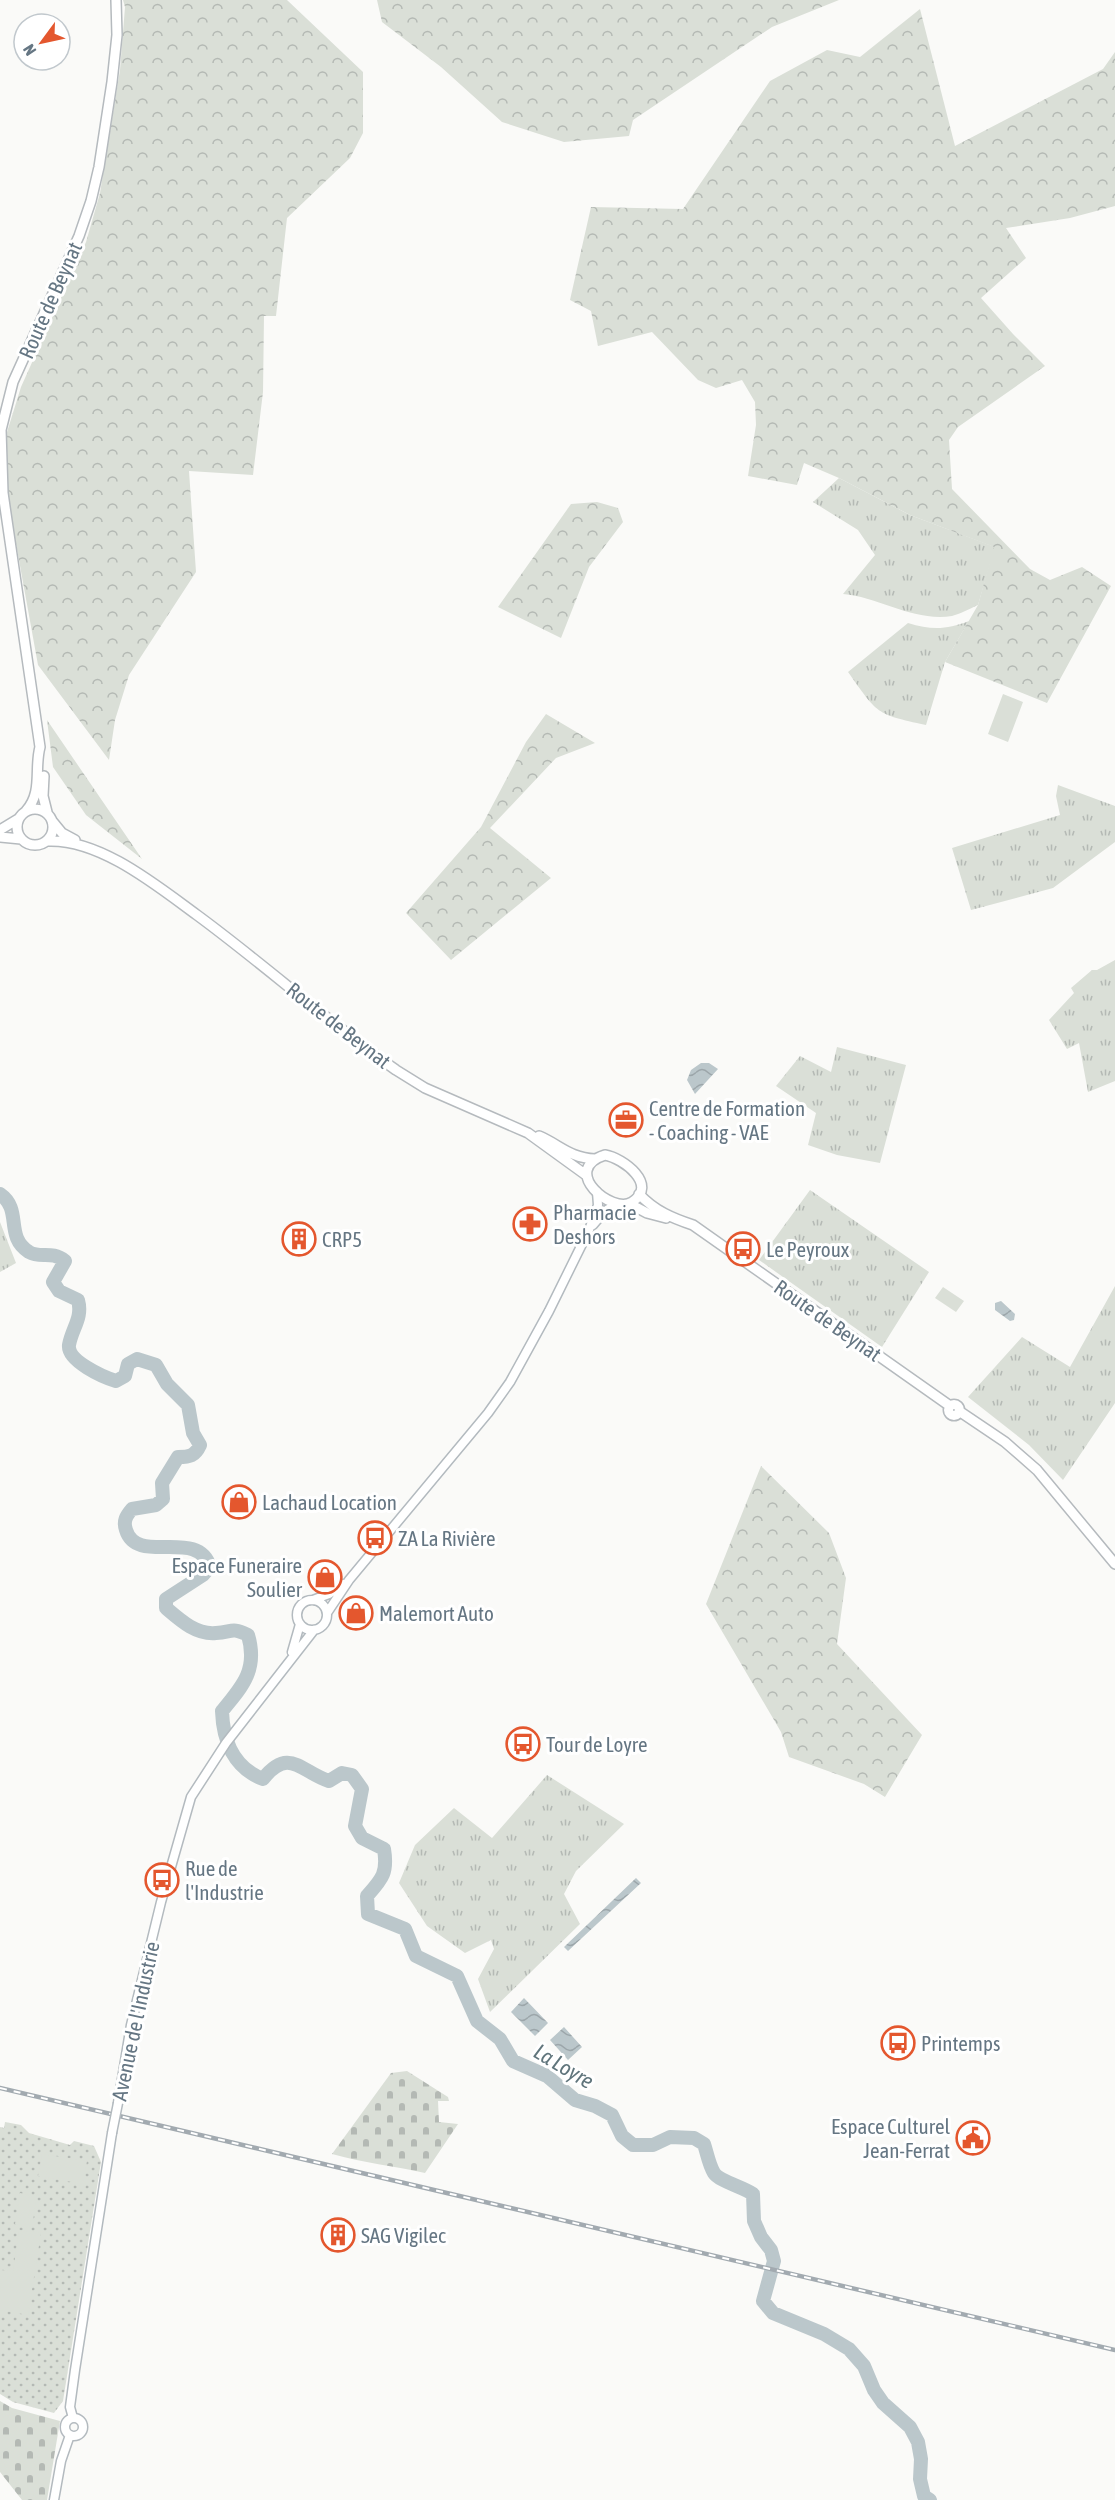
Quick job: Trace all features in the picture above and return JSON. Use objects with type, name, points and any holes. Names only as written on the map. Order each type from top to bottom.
[{"type":"main road","name":"Route de Beynat","points":[[26,811],[34,801],[40,747],[3,493],[1,430],[13,382],[79,236],[91,201],[99,167],[112,82],[117,35],[116,0]]},
{"type":"main road","points":[[0,837],[21,839],[34,846],[48,841],[53,833],[53,822],[47,812],[43,796],[43,752],[40,747]]},
{"type":"main road","points":[[0,830],[26,811],[36,808],[47,812]]},
{"type":"main road","points":[[18,819],[17,830],[21,839]]},
{"type":"main road","name":"Route de Beynat","points":[[53,822],[62,833],[95,848],[104,855]]},
{"type":"main road","name":"Route de Beynat","points":[[48,841],[66,841],[104,855],[141,874],[230,939],[396,1070],[425,1088],[528,1132],[586,1175]]},
{"type":"main road","points":[[528,1132],[556,1143],[574,1156],[595,1159],[604,1155],[612,1156],[633,1170],[642,1186],[639,1194],[630,1204],[623,1206],[616,1204],[590,1186],[586,1175],[595,1159]]},
{"type":"main road","points":[[349,1580],[329,1594],[305,1602],[299,1608],[297,1616],[300,1624],[314,1630],[323,1625],[327,1613],[349,1580],[488,1413],[510,1382],[549,1311],[589,1230],[598,1205],[597,1192]]},
{"type":"main road","name":"Route de Beynat","points":[[639,1194],[651,1206],[675,1219],[693,1225],[950,1406],[948,1411],[951,1415],[959,1412],[1009,1446],[1037,1470],[1115,1564]]},
{"type":"main road","points":[[589,1230],[605,1211],[616,1204]]},
{"type":"main road","name":"Route de Beynat","points":[[630,1204],[662,1218],[675,1219]]},
{"type":"main road","points":[[314,1600],[322,1604],[327,1613]]},
{"type":"main road","name":"Avenue de l'Industrie","points":[[290,1658],[300,1624]]},
{"type":"main road","name":"Avenue de l'Industrie","points":[[73,2418],[70,2407],[75,2370],[130,2025],[191,1797],[221,1749],[314,1630]]},
{"type":"main road","points":[[54,2500],[61,2461],[70,2435],[66,2426],[73,2418],[80,2421],[83,2428],[78,2435],[70,2435]]},
{"type":"green space","points":[[123,0],[287,0],[363,72],[363,133],[350,158],[287,218],[276,316],[264,316],[263,392],[253,475],[189,471],[196,572],[129,675],[115,720],[109,760],[38,665],[7,494],[7,432],[21,387],[86,242],[100,193],[120,70],[125,7]]},
{"type":"green space","points":[[377,0],[839,0],[772,27],[633,120],[629,136],[564,142],[502,122],[441,67],[382,22]]},
{"type":"green space","points":[[920,9],[955,146],[1103,69],[1115,52],[1115,206],[1070,218],[1006,228],[1026,258],[981,298],[1045,366],[958,427],[949,440],[952,489],[1030,569],[1050,580],[1082,567],[1111,586],[1047,703],[945,662],[978,605],[994,547],[910,515],[839,478],[804,463],[797,485],[748,476],[756,425],[755,402],[742,380],[716,388],[698,380],[652,332],[598,346],[591,311],[570,300],[591,207],[683,209],[770,81],[827,50],[860,57]]},
{"type":"green space","points":[[839,478],[910,515],[995,547],[978,605],[952,616],[924,616],[843,594],[875,555],[858,530],[813,502]]},
{"type":"green space","points":[[597,502],[618,508],[623,522],[589,567],[561,638],[498,607],[571,504]]},
{"type":"green space","points":[[969,621],[945,662],[926,725],[897,718],[879,710],[848,672],[908,623],[939,628]]},
{"type":"green space","points":[[1003,694],[1023,702],[1008,742],[988,734]]},
{"type":"green space","points":[[546,714],[595,743],[556,758],[490,828],[551,878],[451,960],[406,913],[481,827],[526,742]]},
{"type":"green space","points":[[47,720],[142,859],[86,815],[53,767]]},
{"type":"green space","points":[[1058,785],[1115,806],[1115,842],[1053,888],[971,910],[952,848],[1060,815],[1056,796]]},
{"type":"green space","points":[[1115,960],[1115,1081],[1088,1092],[1079,1043],[1067,1049],[1049,1020],[1074,993],[1071,988],[1092,970],[1097,970]]},
{"type":"green space","points":[[837,1047],[906,1065],[880,1163],[837,1155],[808,1145],[816,1113],[776,1086],[800,1056],[831,1072]]},
{"type":"green space","points":[[810,1190],[929,1272],[882,1347],[759,1260]]},
{"type":"green space","points":[[0,1222],[16,1263],[0,1272]]},
{"type":"green space","points":[[1115,1286],[1115,1403],[1063,1480],[1029,1445],[968,1397],[1022,1337],[1070,1367]]},
{"type":"green space","points":[[943,1287],[964,1301],[956,1312],[935,1298]]},
{"type":"green space","points":[[761,1466],[829,1533],[846,1578],[837,1644],[922,1735],[885,1797],[864,1784],[789,1757],[781,1732],[706,1604]]},
{"type":"green space","points":[[547,1775],[624,1824],[576,1871],[564,1894],[580,1924],[490,2012],[478,1979],[494,1949],[491,1940],[465,1953],[427,1926],[399,1883],[415,1845],[454,1808],[492,1838]]},
{"type":"green space","points":[[407,2071],[448,2097],[449,2101],[438,2101],[439,2122],[458,2124],[425,2173],[332,2154],[391,2073]]},
{"type":"green space","points":[[5,2122],[21,2125],[29,2133],[70,2145],[74,2141],[94,2146],[101,2162],[63,2401],[54,2413],[13,2402],[0,2394],[0,2127],[4,2128]]},
{"type":"green space","points":[[42,2154],[87,2161],[83,2184],[38,2176]]},
{"type":"green space","points":[[20,2193],[37,2196],[32,2227],[15,2224]]},
{"type":"green space","points":[[19,2230],[41,2233],[28,2315],[0,2310],[0,2270],[13,2271]]},
{"type":"green space","points":[[0,2401],[12,2408],[60,2421],[47,2500],[22,2500],[0,2472]]},
{"type":"water","points":[[701,1063],[709,1063],[718,1069],[695,1094],[687,1080],[691,1070]]},
{"type":"water","points":[[1001,1301],[1015,1314],[1014,1320],[1010,1321],[995,1310],[995,1303]]},
{"type":"water","points":[[636,1878],[641,1883],[568,1951],[564,1947]]},
{"type":"water","points":[[524,1998],[548,2023],[535,2036],[511,2012]]},
{"type":"water","points":[[564,2027],[582,2047],[568,2060],[550,2040]]},
{"type":"waterway","name":"La Loyre","points":[[0,1194],[11,1208],[17,1238],[22,1246],[33,1254],[51,1255],[65,1261],[53,1282],[59,1291],[78,1300],[78,1318],[69,1345],[74,1357],[87,1368],[116,1381],[125,1376],[128,1364],[137,1359],[156,1365],[167,1384],[188,1405],[193,1433],[200,1445],[198,1449],[192,1455],[178,1457],[162,1483],[163,1499],[156,1505],[132,1509],[126,1519],[125,1527],[132,1540],[142,1545],[193,1549],[203,1555],[210,1567],[203,1575],[166,1599],[166,1608],[189,1626],[202,1632],[235,1631],[248,1635],[251,1658],[247,1676],[222,1711],[228,1743],[238,1761],[244,1768],[263,1779],[272,1769],[280,1764],[288,1763],[295,1764],[329,1781],[342,1773],[352,1775],[362,1789],[355,1826],[362,1838],[384,1849],[385,1857],[383,1875],[367,1896],[368,1914],[405,1929],[416,1956],[457,1976],[477,2021],[500,2039],[513,2061],[547,2076],[575,2100],[595,2106],[612,2115],[622,2136],[633,2145],[653,2145],[670,2137],[694,2138],[704,2144],[717,2176],[753,2194],[754,2221],[761,2237],[771,2250],[774,2261],[763,2301],[773,2313],[824,2334],[849,2349],[864,2366],[874,2390],[883,2403],[910,2427],[918,2442],[921,2459],[920,2479],[924,2496],[930,2500]]},
{"type":"railway","points":[[0,2088],[1115,2350]]},
{"type":"place","name":"Centre de Formation - Coaching - VAE","points":[[626,1120]]},
{"type":"place","name":"Pharmacie Deshors","points":[[530,1224]]},
{"type":"place","name":"CRP5","points":[[299,1239]]},
{"type":"place","name":"Le Peyroux","points":[[743,1249]]},
{"type":"place","name":"Lachaud Location","points":[[239,1502]]},
{"type":"place","name":"ZA La Rivière","points":[[375,1538]]},
{"type":"place","name":"Espace Funeraire Soulier","points":[[325,1577]]},
{"type":"place","name":"Malemort Auto","points":[[356,1613]]},
{"type":"place","name":"Tour de Loyre","points":[[523,1744]]},
{"type":"place","name":"Rue de l'Industrie","points":[[162,1880]]},
{"type":"place","name":"Printemps","points":[[898,2043]]},
{"type":"place","name":"Espace Culturel Jean-Ferrat","points":[[973,2138]]},
{"type":"place","name":"SAG Vigilec","points":[[338,2235]]}]
